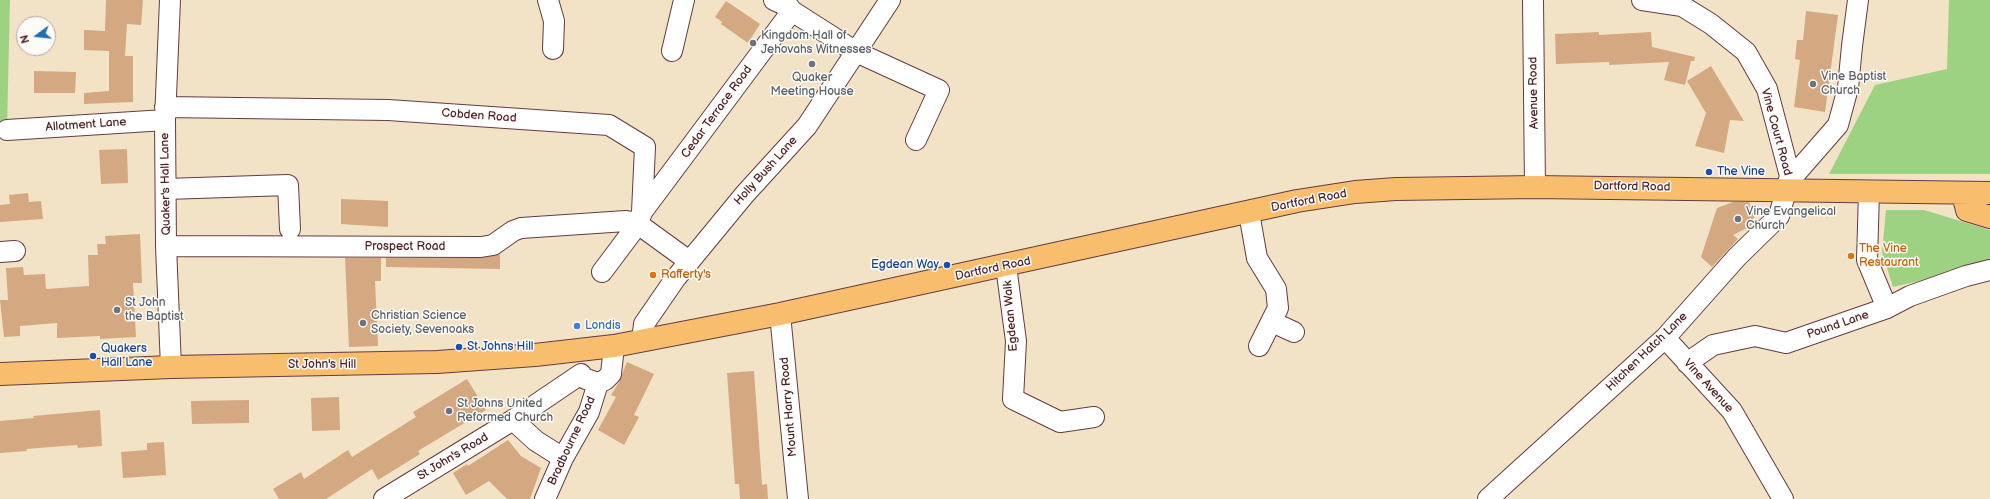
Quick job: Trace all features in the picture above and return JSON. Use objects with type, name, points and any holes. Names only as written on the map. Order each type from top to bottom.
[{"type":"main road","name":"Dartford Road","points":[[642,340],[780,314],[1249,213],[1297,201],[1355,192],[1396,189],[1536,186],[1789,183],[1869,192],[1963,194],[1990,193]]},
{"type":"main road","points":[[1963,194],[1967,210],[1990,216]]},
{"type":"main road","name":"St John's Hill","points":[[0,374],[171,367],[437,362],[535,355],[614,346],[642,340]]},
{"type":"street","name":"Quaker's Hall Lane","points":[[170,0],[165,114],[166,246],[171,367]]},
{"type":"street","points":[[548,0],[554,21],[553,49]]},
{"type":"street","points":[[672,51],[684,0]]},
{"type":"street","points":[[774,0],[789,7],[792,11],[856,52],[939,90],[916,140]]},
{"type":"street","name":"Holly Bush Lane","points":[[642,340],[644,324],[689,261],[745,194],[807,126],[890,0]]},
{"type":"street","name":"Avenue Road","points":[[1533,0],[1536,186]]},
{"type":"street","name":"Vine Court Road","points":[[1642,0],[1682,6],[1711,24],[1746,52],[1766,89],[1789,183]]},
{"type":"street","points":[[1789,183],[1838,125],[1848,88],[1858,0]]},
{"type":"street","name":"Cedar Terrace Road","points":[[602,272],[792,11]]},
{"type":"street","name":"Cobden Road","points":[[165,114],[388,110],[609,125],[645,147],[640,218]]},
{"type":"street","name":"Allotment Lane","points":[[7,130],[165,114]]},
{"type":"street","name":"Hitchen Hatch Lane","points":[[1488,499],[1665,338],[1738,257],[1779,216],[1789,183]]},
{"type":"street","points":[[166,189],[288,185],[290,229]]},
{"type":"street","points":[[1869,192],[1867,260],[1887,308]]},
{"type":"street","points":[[1249,213],[1257,258],[1276,289],[1278,308],[1259,346]]},
{"type":"street","points":[[640,218],[689,261]]},
{"type":"street","name":"Prospect Road","points":[[166,246],[481,247],[493,246],[513,231],[521,228],[626,221],[640,218]]},
{"type":"street","name":"Egdean Walk","points":[[1006,266],[1016,341],[1013,399],[1060,422],[1094,417]]},
{"type":"street","name":"Pound Lane","points":[[1686,363],[1714,346],[1756,336],[1786,343],[1887,308],[1910,296],[1966,276],[1990,270]]},
{"type":"street","name":"Mount Harry Road","points":[[780,314],[798,499]]},
{"type":"street","points":[[1272,322],[1294,332]]},
{"type":"street","name":"Vine Avenue","points":[[1665,338],[1686,363],[1732,411],[1783,499]]},
{"type":"street","points":[[573,350],[581,374],[588,380],[598,383],[605,380],[611,374],[614,346]]},
{"type":"street","name":"St John's Road","points":[[384,499],[513,420],[581,374]]},
{"type":"street","name":"Bradbourne Road","points":[[545,499],[563,458],[588,412],[598,383]]},
{"type":"street","points":[[513,420],[536,441],[563,458]]},
{"type":"green space","points":[[0,0],[10,0],[7,130],[0,130]]},
{"type":"green space","points":[[1949,0],[1990,0],[1990,174],[1829,174],[1875,85],[1947,69]]},
{"type":"green space","points":[[1886,210],[1924,210],[1990,230],[1990,265],[1893,287],[1882,252]]},
{"type":"building","points":[[106,0],[143,0],[141,25],[127,24],[125,56],[133,56],[133,102],[84,104],[84,93],[109,91],[109,51],[84,50],[84,30],[105,31]]},
{"type":"building","points":[[726,1],[760,24],[748,43],[721,24],[722,22],[715,17]]},
{"type":"building","name":"Vine Baptist Church","points":[[1806,11],[1838,15],[1825,112],[1794,107],[1800,60],[1795,59],[1797,40],[1803,40]]},
{"type":"building","points":[[1599,32],[1599,35],[1651,32],[1652,47],[1695,57],[1694,61],[1691,61],[1685,85],[1664,80],[1669,62],[1609,65],[1609,62],[1556,64],[1555,34]]},
{"type":"building","points":[[1711,66],[1744,121],[1730,120],[1724,153],[1695,146],[1706,113],[1687,81]]},
{"type":"building","points":[[34,71],[76,72],[75,93],[34,93]]},
{"type":"building","points":[[127,149],[128,183],[101,184],[99,150]]},
{"type":"building","points":[[28,193],[29,202],[41,201],[43,219],[0,222],[0,205],[10,204],[9,195]]},
{"type":"building","points":[[341,199],[388,201],[388,227],[341,224]]},
{"type":"building","points":[[1733,202],[1749,202],[1755,215],[1751,226],[1733,235],[1738,239],[1712,267],[1701,257],[1717,208]]},
{"type":"building","points":[[140,234],[142,283],[133,283],[136,337],[100,339],[100,336],[57,338],[57,323],[20,326],[20,336],[4,337],[0,300],[8,300],[6,268],[23,267],[24,275],[45,274],[46,289],[89,286],[88,255],[98,255],[97,244],[106,244],[105,236]]},
{"type":"building","points":[[500,254],[500,269],[386,267],[386,258],[481,258]]},
{"type":"building","points":[[345,258],[381,258],[381,281],[375,281],[378,346],[349,347]]},
{"type":"building","points":[[627,362],[654,374],[634,415],[639,417],[624,445],[598,430],[616,397],[611,395],[619,382]]},
{"type":"building","points":[[754,371],[762,485],[767,484],[768,499],[740,499],[739,484],[735,484],[727,373]]},
{"type":"building","points":[[467,379],[486,410],[418,451],[420,454],[378,480],[372,469],[326,499],[279,499],[273,489],[301,472],[304,479],[348,450],[352,457],[416,417],[413,412]]},
{"type":"building","points":[[339,397],[340,430],[312,431],[311,398]]},
{"type":"building","points":[[249,400],[249,423],[192,424],[191,401]]},
{"type":"building","points":[[100,410],[102,446],[78,448],[77,445],[26,449],[27,451],[0,453],[0,421],[34,418],[33,416]]},
{"type":"building","points":[[508,440],[521,456],[541,468],[530,499],[507,499],[489,481],[466,495],[453,473],[467,464],[468,466]]},
{"type":"building","points":[[164,442],[166,475],[123,478],[121,452],[147,450],[147,443]]},
{"type":"place","name":"Kingdom Hall of Jehovahs Witnesses","points":[[753,43]]},
{"type":"place","name":"Quaker Meeting House","points":[[812,64]]},
{"type":"place","name":"Vine Baptist Church","points":[[1813,84]]},
{"type":"place","name":"The Vine","points":[[1709,172]]},
{"type":"place","name":"Vine Evangelical Church","points":[[1738,219]]},
{"type":"place","name":"The Vine Restaurant","points":[[1851,256]]},
{"type":"place","name":"Egdean Way","points":[[947,265]]},
{"type":"place","name":"Rafferty's","points":[[653,275]]},
{"type":"place","name":"St John the Baptist","points":[[117,310]]},
{"type":"place","name":"Christian Science Society, Sevenoaks","points":[[363,323]]},
{"type":"place","name":"Londis","points":[[577,326]]},
{"type":"place","name":"St Johns Hill","points":[[459,347]]},
{"type":"place","name":"Quakers Hall Lane","points":[[93,356]]},
{"type":"place","name":"St Johns United Reformed Church","points":[[449,411]]}]
